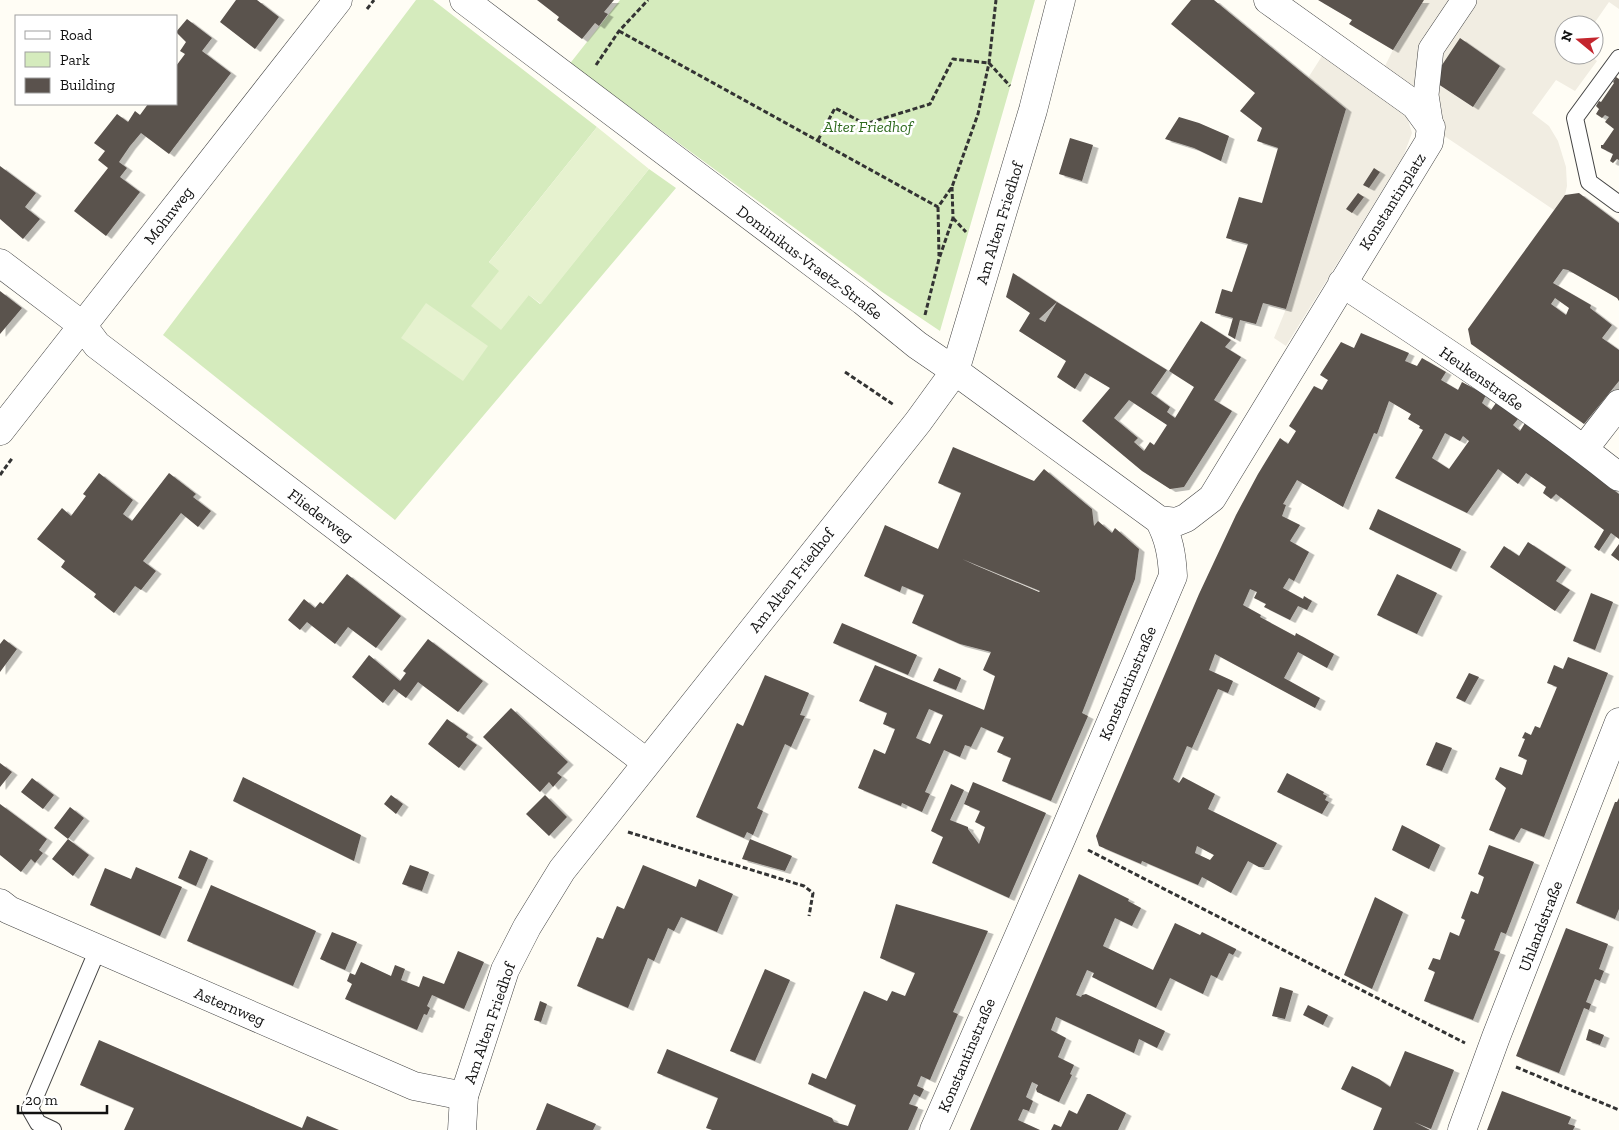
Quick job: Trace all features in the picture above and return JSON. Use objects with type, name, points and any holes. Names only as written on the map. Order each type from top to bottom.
[{"type":"street","name":"Mohnweg","points":[[0,432],[338,0]]},
{"type":"street","name":"Dominikus-Vraetz-Straße","points":[[464,0],[917,345],[1159,520]]},
{"type":"street","name":"Am Alten Friedhof","points":[[462,1130],[464,1096],[505,970],[527,927],[562,870],[918,422],[955,371],[1033,110],[1061,0]]},
{"type":"street","points":[[1268,0],[1415,105],[1431,127]]},
{"type":"street","points":[[1431,127],[1426,94],[1430,49],[1464,0]]},
{"type":"street","name":"Konstantinplatz","points":[[1342,283],[1429,142],[1431,127]]},
{"type":"street","name":"Fliederweg","points":[[0,263],[82,326],[97,345],[646,762]]},
{"type":"street","points":[[1159,520],[1176,522],[1186,518],[1212,498],[1342,283]]},
{"type":"street","name":"Heukenstraße","points":[[1342,283],[1423,336],[1619,477]]},
{"type":"street","points":[[1584,450],[1619,404]]},
{"type":"street","name":"Konstantinstraße","points":[[934,1130],[1173,576],[1171,552],[1167,536],[1159,520]]},
{"type":"street","name":"Uhlandstraße","points":[[1462,1130],[1619,722]]},
{"type":"street","name":"Asternweg","points":[[3,909],[414,1086],[464,1096]]},
{"type":"lane","points":[[1619,58],[1575,118],[1590,182],[1619,204]]},
{"type":"lane","points":[[53,1130],[38,1123],[30,1109],[98,949]]},
{"type":"path","points":[[579,88],[620,32],[648,0]]},
{"type":"path","points":[[939,259],[938,207],[952,186],[978,114],[989,64],[996,0]]},
{"type":"path","points":[[620,32],[938,207]]},
{"type":"path","points":[[818,140],[835,108],[865,124],[930,104],[953,59],[989,64]]},
{"type":"path","points":[[917,345],[939,259],[953,218],[952,186]]},
{"type":"path","points":[[845,372],[918,422]]},
{"type":"path","points":[[598,823],[804,886],[813,893],[809,916]]},
{"type":"path","points":[[1062,837],[1489,1056],[1619,1110]]},
{"type":"green space","points":[[416,0],[433,0],[597,127],[489,262],[540,304],[649,169],[676,188],[395,520],[163,335]]},
{"type":"green space","name":"Alter Friedhof","points":[[620,0],[1035,0],[940,331],[882,292],[594,81],[568,66]]},
{"type":"green space","points":[[597,127],[649,169],[541,304],[529,295],[501,330],[471,306],[499,271],[489,262]]},
{"type":"green space","points":[[426,303],[488,346],[463,381],[401,338]]},
{"type":"shaded area","points":[[1424,0],[1619,0],[1619,9],[1609,2],[1600,15],[1554,15],[1554,65],[1594,65],[1575,91],[1556,80],[1532,113],[1549,126],[1558,141],[1566,167],[1567,186],[1565,195],[1554,210],[1431,127],[1378,80],[1393,50]],"holes":[[[1460,39],[1500,66],[1473,107],[1432,80]]]},
{"type":"shaded area","points":[[1322,56],[1400,109],[1408,120],[1412,133],[1403,157],[1286,346],[1274,338],[1286,309],[1346,109],[1308,78]]},
{"type":"building","points":[[236,0],[257,0],[279,17],[255,49],[220,22]]},
{"type":"building","points":[[537,0],[614,0],[604,12],[608,14],[599,26],[595,23],[582,39],[557,20],[559,17]]},
{"type":"building","points":[[1191,0],[1214,0],[1346,109],[1286,309],[1263,303],[1256,324],[1240,320],[1235,339],[1228,335],[1233,318],[1215,313],[1222,289],[1232,292],[1248,244],[1226,238],[1239,197],[1262,203],[1278,148],[1257,141],[1262,128],[1240,111],[1255,93],[1171,24]]},
{"type":"building","points":[[1318,0],[1424,0],[1393,50],[1349,24],[1352,20]]},
{"type":"building","points":[[187,19],[212,38],[202,51],[231,73],[169,154],[141,133],[130,146],[119,162],[127,168],[120,177],[140,192],[106,236],[74,211],[108,168],[98,160],[105,151],[94,143],[117,114],[128,122],[135,111],[140,115],[147,105],[178,105],[178,63],[185,54],[180,51],[186,42],[178,34],[178,30]]},
{"type":"building","points":[[1460,38],[1500,66],[1473,107],[1432,80]]},
{"type":"building","points":[[1616,77],[1619,79],[1619,160],[1617,159],[1613,163],[1610,161],[1613,154],[1601,148],[1601,145],[1603,145],[1614,129],[1605,122],[1609,117],[1605,115],[1602,118],[1596,114],[1599,109],[1596,106],[1599,101],[1601,102]]},
{"type":"building","points":[[1179,117],[1229,136],[1221,161],[1194,148],[1165,139]]},
{"type":"building","points":[[1070,138],[1093,145],[1082,181],[1059,174]]},
{"type":"building","points":[[0,166],[36,193],[25,207],[40,219],[23,239],[0,219]]},
{"type":"building","points":[[1374,168],[1380,172],[1369,188],[1363,185]]},
{"type":"building","points":[[1358,193],[1364,197],[1352,213],[1346,209]]},
{"type":"building","points":[[1579,193],[1619,223],[1619,301],[1617,298],[1568,270],[1563,269],[1553,283],[1591,305],[1590,308],[1612,325],[1602,338],[1619,350],[1619,381],[1584,424],[1471,344],[1468,329],[1565,195]],"holes":[[[1555,298],[1569,308],[1566,315],[1551,304]]]},
{"type":"building","points":[[1013,273],[1167,370],[1151,393],[1170,407],[1167,412],[1175,418],[1194,387],[1169,371],[1201,321],[1231,340],[1225,347],[1241,357],[1214,400],[1232,411],[1184,487],[1170,489],[1142,471],[1082,421],[1110,388],[1085,373],[1075,389],[1057,377],[1066,361],[1019,331],[1030,313],[1006,297]],"holes":[[[1057,302],[1045,322],[1039,319]],[[1129,400],[1167,425],[1154,445],[1150,442],[1144,451],[1134,442],[1138,438],[1114,418]]]},
{"type":"building","points":[[0,291],[22,308],[0,334]]},
{"type":"building","points":[[1361,333],[1409,353],[1405,361],[1417,366],[1422,358],[1446,372],[1441,380],[1458,390],[1462,382],[1486,395],[1482,403],[1491,410],[1496,403],[1518,419],[1513,425],[1520,431],[1525,423],[1619,494],[1619,539],[1611,533],[1599,551],[1594,547],[1604,530],[1556,494],[1551,499],[1543,493],[1546,487],[1526,473],[1518,484],[1498,469],[1467,513],[1395,478],[1423,430],[1408,419],[1411,414],[1389,401],[1377,434],[1374,433],[1343,507],[1297,480],[1283,504],[1286,505],[1282,516],[1300,525],[1290,541],[1309,552],[1294,581],[1289,578],[1283,588],[1303,599],[1304,596],[1312,601],[1307,610],[1298,606],[1290,620],[1264,607],[1266,604],[1254,598],[1257,592],[1250,589],[1243,605],[1261,615],[1260,617],[1295,636],[1296,633],[1334,654],[1327,668],[1298,652],[1284,678],[1320,698],[1315,708],[1215,654],[1209,670],[1233,681],[1228,693],[1218,689],[1192,748],[1187,746],[1173,779],[1179,783],[1183,777],[1215,794],[1208,809],[1277,843],[1264,867],[1259,867],[1248,861],[1231,893],[1202,877],[1198,885],[1142,861],[1141,864],[1099,846],[1096,836],[1199,594],[1236,515],[1280,438],[1288,444],[1296,431],[1289,426],[1314,386],[1322,390],[1328,380],[1320,375],[1341,342],[1354,348]],"holes":[[[1445,433],[1460,441],[1463,436],[1469,441],[1449,469],[1432,458]],[[1197,846],[1214,855],[1210,860],[1195,853]]]},
{"type":"building","points":[[953,447],[1034,481],[1044,469],[1092,509],[1094,526],[1098,521],[1112,533],[1115,528],[1139,549],[1135,579],[1082,713],[1088,716],[1051,801],[1002,781],[1011,758],[997,752],[1004,737],[981,727],[971,747],[965,745],[960,757],[944,750],[925,792],[930,794],[922,812],[902,803],[901,806],[858,788],[874,749],[885,754],[895,729],[883,724],[887,713],[859,701],[875,665],[984,710],[995,676],[983,670],[991,652],[960,644],[912,623],[924,595],[902,586],[900,592],[864,576],[885,525],[938,549],[961,493],[938,483]],"holes":[[[962,559],[1040,591],[1039,592]],[[929,709],[943,715],[930,744],[916,738]]]},
{"type":"building","points":[[99,473],[133,500],[123,514],[132,521],[169,473],[196,494],[193,497],[211,511],[198,527],[181,513],[143,561],[156,571],[141,590],[135,586],[114,613],[94,597],[96,594],[61,567],[65,561],[37,539],[62,508],[71,516],[86,496],[83,494]]},
{"type":"building","points":[[1378,509],[1461,549],[1451,569],[1369,529]]},
{"type":"building","points":[[1528,542],[1566,567],[1556,581],[1570,590],[1555,611],[1490,567],[1504,546],[1519,556]]},
{"type":"building","points":[[1619,544],[1619,561],[1611,555]]},
{"type":"building","points":[[347,574],[401,616],[376,648],[348,627],[335,644],[307,622],[300,630],[288,620],[304,599],[315,608],[320,602],[323,604]]},
{"type":"building","points":[[1397,574],[1437,593],[1417,634],[1377,615]]},
{"type":"building","points":[[1591,593],[1613,602],[1595,650],[1573,641]]},
{"type":"building","points":[[842,623],[917,655],[908,675],[833,643]]},
{"type":"building","points":[[4,639],[17,649],[0,672],[0,644]]},
{"type":"building","points":[[428,639],[483,681],[458,712],[418,682],[406,698],[394,689],[383,703],[352,677],[369,655],[400,681],[406,673],[403,671]]},
{"type":"building","points":[[1568,657],[1608,673],[1544,837],[1521,828],[1514,840],[1489,830],[1506,788],[1495,779],[1500,767],[1522,775],[1527,760],[1518,756],[1525,739],[1522,738],[1525,732],[1531,735],[1535,726],[1540,728],[1557,687],[1547,683],[1554,665],[1563,669]]},
{"type":"building","points":[[939,668],[961,678],[956,690],[933,681]]},
{"type":"building","points":[[1469,673],[1479,677],[1465,702],[1456,698]]},
{"type":"building","points":[[765,675],[809,693],[800,715],[805,716],[791,747],[785,744],[757,808],[763,811],[753,835],[747,832],[744,838],[696,817],[737,723],[743,726]]},
{"type":"building","points":[[511,708],[568,762],[557,773],[562,777],[553,787],[549,782],[540,792],[483,737]]},
{"type":"building","points":[[447,719],[468,734],[466,737],[477,745],[459,768],[428,744]]},
{"type":"building","points":[[1436,742],[1452,748],[1442,771],[1426,765]]},
{"type":"building","points":[[0,763],[12,772],[0,787]]},
{"type":"building","points":[[1287,773],[1324,792],[1323,794],[1327,796],[1325,800],[1329,802],[1322,814],[1277,792]]},
{"type":"building","points":[[243,777],[361,835],[354,861],[233,801]]},
{"type":"building","points":[[32,778],[54,795],[43,809],[21,792]]},
{"type":"building","points":[[973,782],[1046,813],[1009,898],[932,863],[943,837],[931,831],[951,784],[964,790],[950,820],[968,827],[979,844],[985,827],[975,822],[980,811],[964,804]]},
{"type":"building","points":[[391,795],[403,804],[396,814],[384,804]]},
{"type":"building","points":[[545,795],[567,817],[549,836],[526,814]]},
{"type":"building","points":[[1619,798],[1619,909],[1615,919],[1576,903],[1615,802]]},
{"type":"building","points":[[0,804],[47,839],[39,850],[43,853],[35,863],[31,859],[21,872],[0,855]]},
{"type":"building","points":[[70,807],[84,818],[68,839],[54,828]]},
{"type":"building","points":[[1402,825],[1440,845],[1429,869],[1392,850]]},
{"type":"building","points":[[68,839],[89,855],[73,876],[52,859]]},
{"type":"building","points":[[750,839],[792,856],[785,871],[742,859]]},
{"type":"building","points":[[1489,845],[1534,862],[1506,934],[1501,932],[1494,950],[1500,952],[1473,1020],[1424,1001],[1435,972],[1428,969],[1433,958],[1440,960],[1450,932],[1459,936],[1465,920],[1461,918],[1471,891],[1478,894],[1484,877],[1478,874]]},
{"type":"building","points":[[190,850],[208,858],[196,886],[178,878]]},
{"type":"building","points":[[410,865],[429,872],[422,891],[402,884]]},
{"type":"building","points":[[643,865],[696,887],[699,879],[733,894],[717,932],[681,917],[674,931],[668,928],[654,961],[648,958],[628,1008],[577,986],[597,937],[603,939],[617,906],[624,909]]},
{"type":"building","points":[[136,867],[182,887],[160,936],[90,905],[105,868],[131,879]]},
{"type":"building","points":[[1079,874],[1129,899],[1128,901],[1141,908],[1132,926],[1115,918],[1103,946],[1153,970],[1175,923],[1200,935],[1202,932],[1236,950],[1233,955],[1229,953],[1217,978],[1211,975],[1203,994],[1170,978],[1156,1008],[1092,977],[1094,973],[1087,970],[1076,995],[1081,997],[1086,994],[1165,1031],[1157,1048],[1139,1039],[1134,1053],[1056,1017],[1051,1030],[1066,1038],[1058,1057],[1074,1065],[1070,1074],[1072,1075],[1059,1102],[1037,1092],[1038,1085],[1032,1082],[1026,1097],[1033,1101],[1029,1111],[1023,1109],[1018,1120],[1040,1130],[970,1130]]},
{"type":"building","points":[[211,885],[316,931],[293,986],[187,941]]},
{"type":"building","points":[[1375,897],[1403,912],[1372,989],[1344,975]]},
{"type":"building","points":[[896,904],[988,931],[953,1012],[958,1014],[930,1080],[921,1076],[917,1086],[924,1089],[920,1097],[914,1094],[909,1104],[918,1107],[908,1130],[712,1130],[706,1128],[718,1098],[657,1073],[667,1049],[832,1118],[834,1122],[848,1126],[856,1105],[808,1084],[812,1073],[826,1079],[864,991],[887,1001],[892,991],[905,996],[915,973],[880,958]]},
{"type":"building","points":[[1566,928],[1608,944],[1599,969],[1604,971],[1600,981],[1595,979],[1586,1002],[1591,1004],[1589,1010],[1584,1008],[1559,1073],[1516,1056]]},
{"type":"building","points":[[332,932],[357,942],[345,970],[320,959]]},
{"type":"building","points":[[458,951],[484,962],[464,1009],[432,995],[427,1006],[430,1008],[427,1015],[424,1014],[417,1030],[345,999],[352,984],[347,981],[350,973],[355,975],[361,962],[391,976],[395,965],[405,969],[401,980],[419,987],[423,976],[444,984]]},
{"type":"building","points":[[765,969],[790,980],[755,1061],[730,1051]]},
{"type":"building","points":[[1280,987],[1293,991],[1285,1019],[1272,1016]]},
{"type":"building","points":[[540,1001],[547,1004],[541,1022],[534,1020]]},
{"type":"building","points":[[1308,1005],[1328,1015],[1323,1025],[1303,1015]]},
{"type":"building","points":[[1589,1029],[1604,1035],[1600,1045],[1586,1040]]},
{"type":"building","points":[[99,1040],[302,1128],[307,1116],[339,1130],[124,1130],[134,1108],[80,1085]]},
{"type":"building","points":[[1405,1051],[1454,1070],[1431,1129],[1414,1122],[1430,1130],[1373,1130],[1382,1108],[1341,1089],[1352,1066],[1379,1079],[1390,1087]]},
{"type":"building","points":[[1502,1091],[1571,1117],[1568,1124],[1575,1126],[1573,1130],[1487,1130]]},
{"type":"building","points":[[1087,1094],[1126,1113],[1118,1130],[1051,1130],[1054,1124],[1061,1127],[1069,1110],[1077,1114]]},
{"type":"building","points":[[547,1103],[596,1124],[593,1130],[536,1130]]}]
